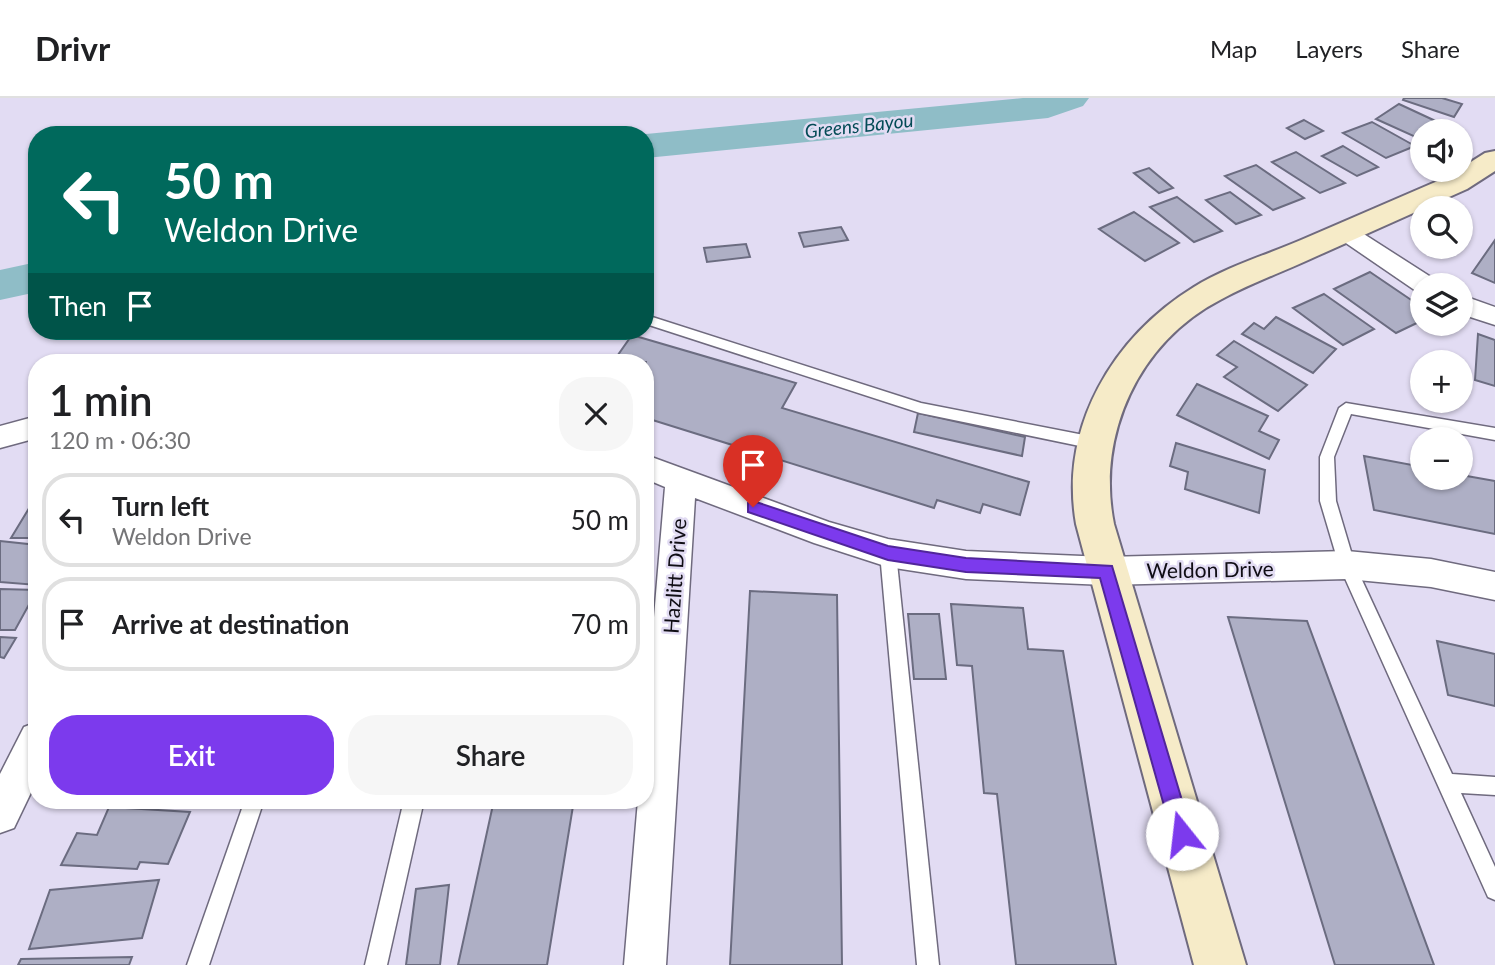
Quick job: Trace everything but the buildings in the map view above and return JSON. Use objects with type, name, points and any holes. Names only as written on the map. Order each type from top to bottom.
[{"type":"street","points":[[1220,965],[1106,571],[1091,506],[1094,443],[1107,396],[1140,347],[1170,318],[1207,293],[1348,234],[1457,183],[1495,159]]},
{"type":"street","points":[[1348,234],[1410,276]]},
{"type":"street","points":[[1473,308],[1495,316]]},
{"type":"street","points":[[0,437],[28,429]]},
{"type":"street","name":"Weldon Drive","points":[[654,470],[825,534],[888,553],[966,565],[1106,571],[1347,565],[1431,573],[1495,586]]},
{"type":"street","name":"Hazlitt Drive","points":[[645,965],[681,480]]},
{"type":"street","points":[[0,814],[28,758]]},
{"type":"lane","points":[[654,322],[920,408],[1094,443]]},
{"type":"lane","points":[[1495,434],[1346,408],[1326,457],[1328,501],[1347,565],[1495,890]]},
{"type":"lane","points":[[888,553],[928,965]]},
{"type":"lane","points":[[1445,783],[1495,786]]},
{"type":"lane","points":[[198,965],[251,809]]},
{"type":"lane","points":[[376,965],[412,809]]},
{"type":"waterway","name":"Greens Bayou","points":[[654,145],[1048,107],[1070,98]]},
{"type":"waterway","name":"Greens Bayou","points":[[0,285],[28,279]]},
{"type":"route","points":[[753,507],[825,534],[888,553],[966,565],[1106,571],[1182,834]]}]
